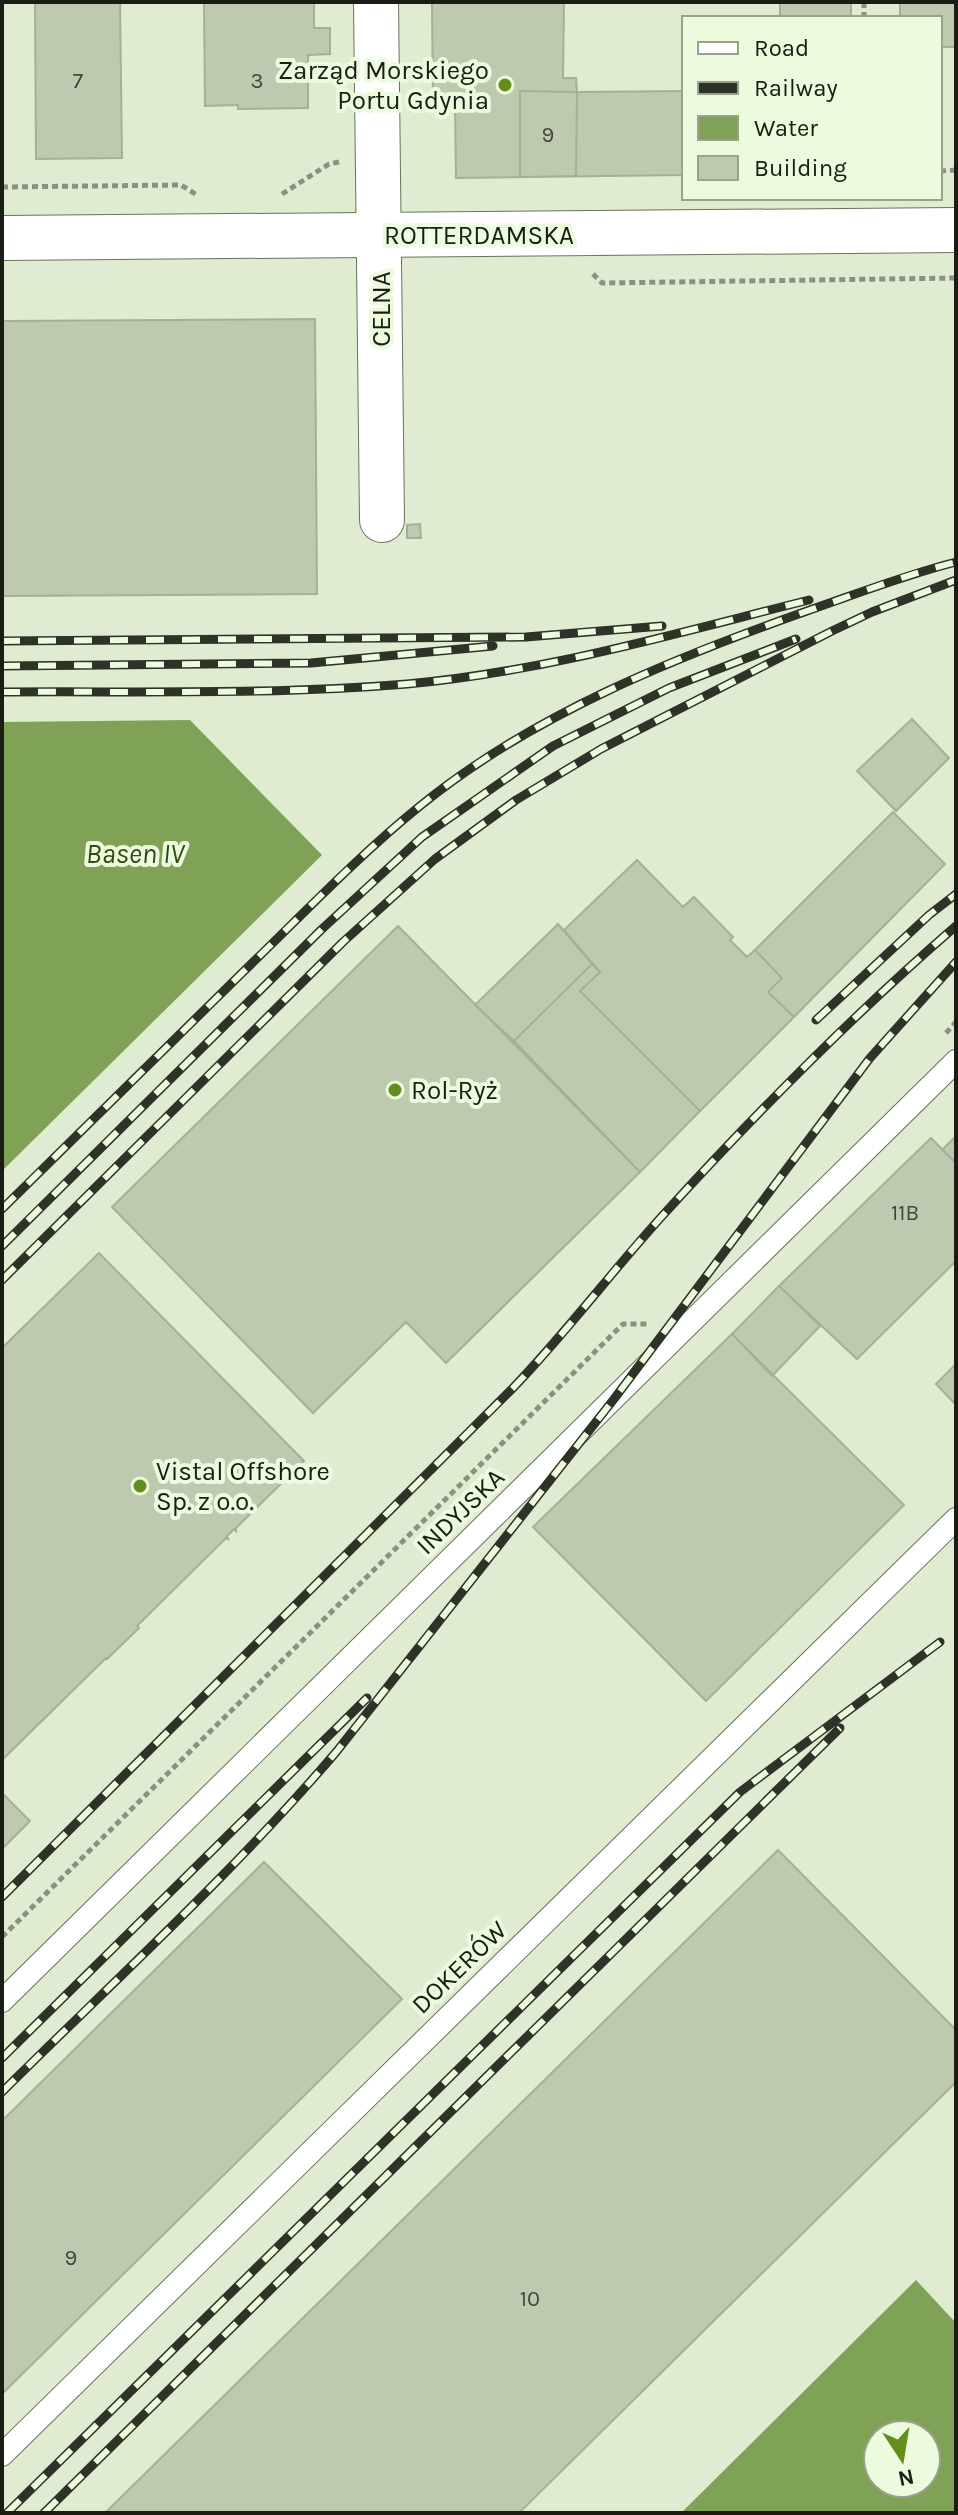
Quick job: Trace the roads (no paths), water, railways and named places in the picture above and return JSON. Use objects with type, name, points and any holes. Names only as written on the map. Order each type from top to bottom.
[{"type":"street","name":"CELNA","points":[[376,2],[382,520]]},
{"type":"street","name":"ROTTERDAMSKA","points":[[2,238],[956,230]]},
{"type":"lane","name":"INDYJSKA","points":[[2,2001],[956,1061]]},
{"type":"lane","name":"DOKERÓW","points":[[2,2455],[956,1519]]},
{"type":"water","name":"Basen IV","points":[[190,720],[322,855],[2,1171],[2,722]]},
{"type":"water","points":[[916,2280],[956,2323],[956,2513],[681,2513]]},
{"type":"railway","points":[[2,1209],[352,866],[397,825],[463,773],[556,717],[654,670],[807,611],[956,562]]},
{"type":"railway","points":[[2,1280],[343,942],[435,859],[516,800],[601,749],[832,631],[956,580]]},
{"type":"railway","points":[[2,692],[205,692],[407,684],[559,661],[809,600]]},
{"type":"railway","points":[[2,641],[526,637],[662,626]]},
{"type":"railway","points":[[2,1246],[322,929],[422,837],[553,746],[669,688],[796,639]]},
{"type":"railway","points":[[2,666],[311,663],[493,646]]},
{"type":"railway","points":[[816,1020],[929,915],[956,894]]},
{"type":"railway","points":[[2,1897],[512,1389],[664,1214],[770,1102],[880,994],[956,926]]},
{"type":"railway","points":[[2,2092],[216,1883],[337,1751],[614,1399],[870,1058],[956,962]]},
{"type":"railway","points":[[7,2513],[740,1792],[940,1642]]},
{"type":"railway","points":[[2,2058],[367,1698]]},
{"type":"railway","points":[[44,2513],[840,1728]]},
{"type":"place","name":"Zarząd Morskiego Portu Gdynia","points":[[505,85]]},
{"type":"place","name":"Rol-Ryż","points":[[395,1090]]},
{"type":"place","name":"Vistal Offshore Sp. z o.o.","points":[[140,1486]]}]
